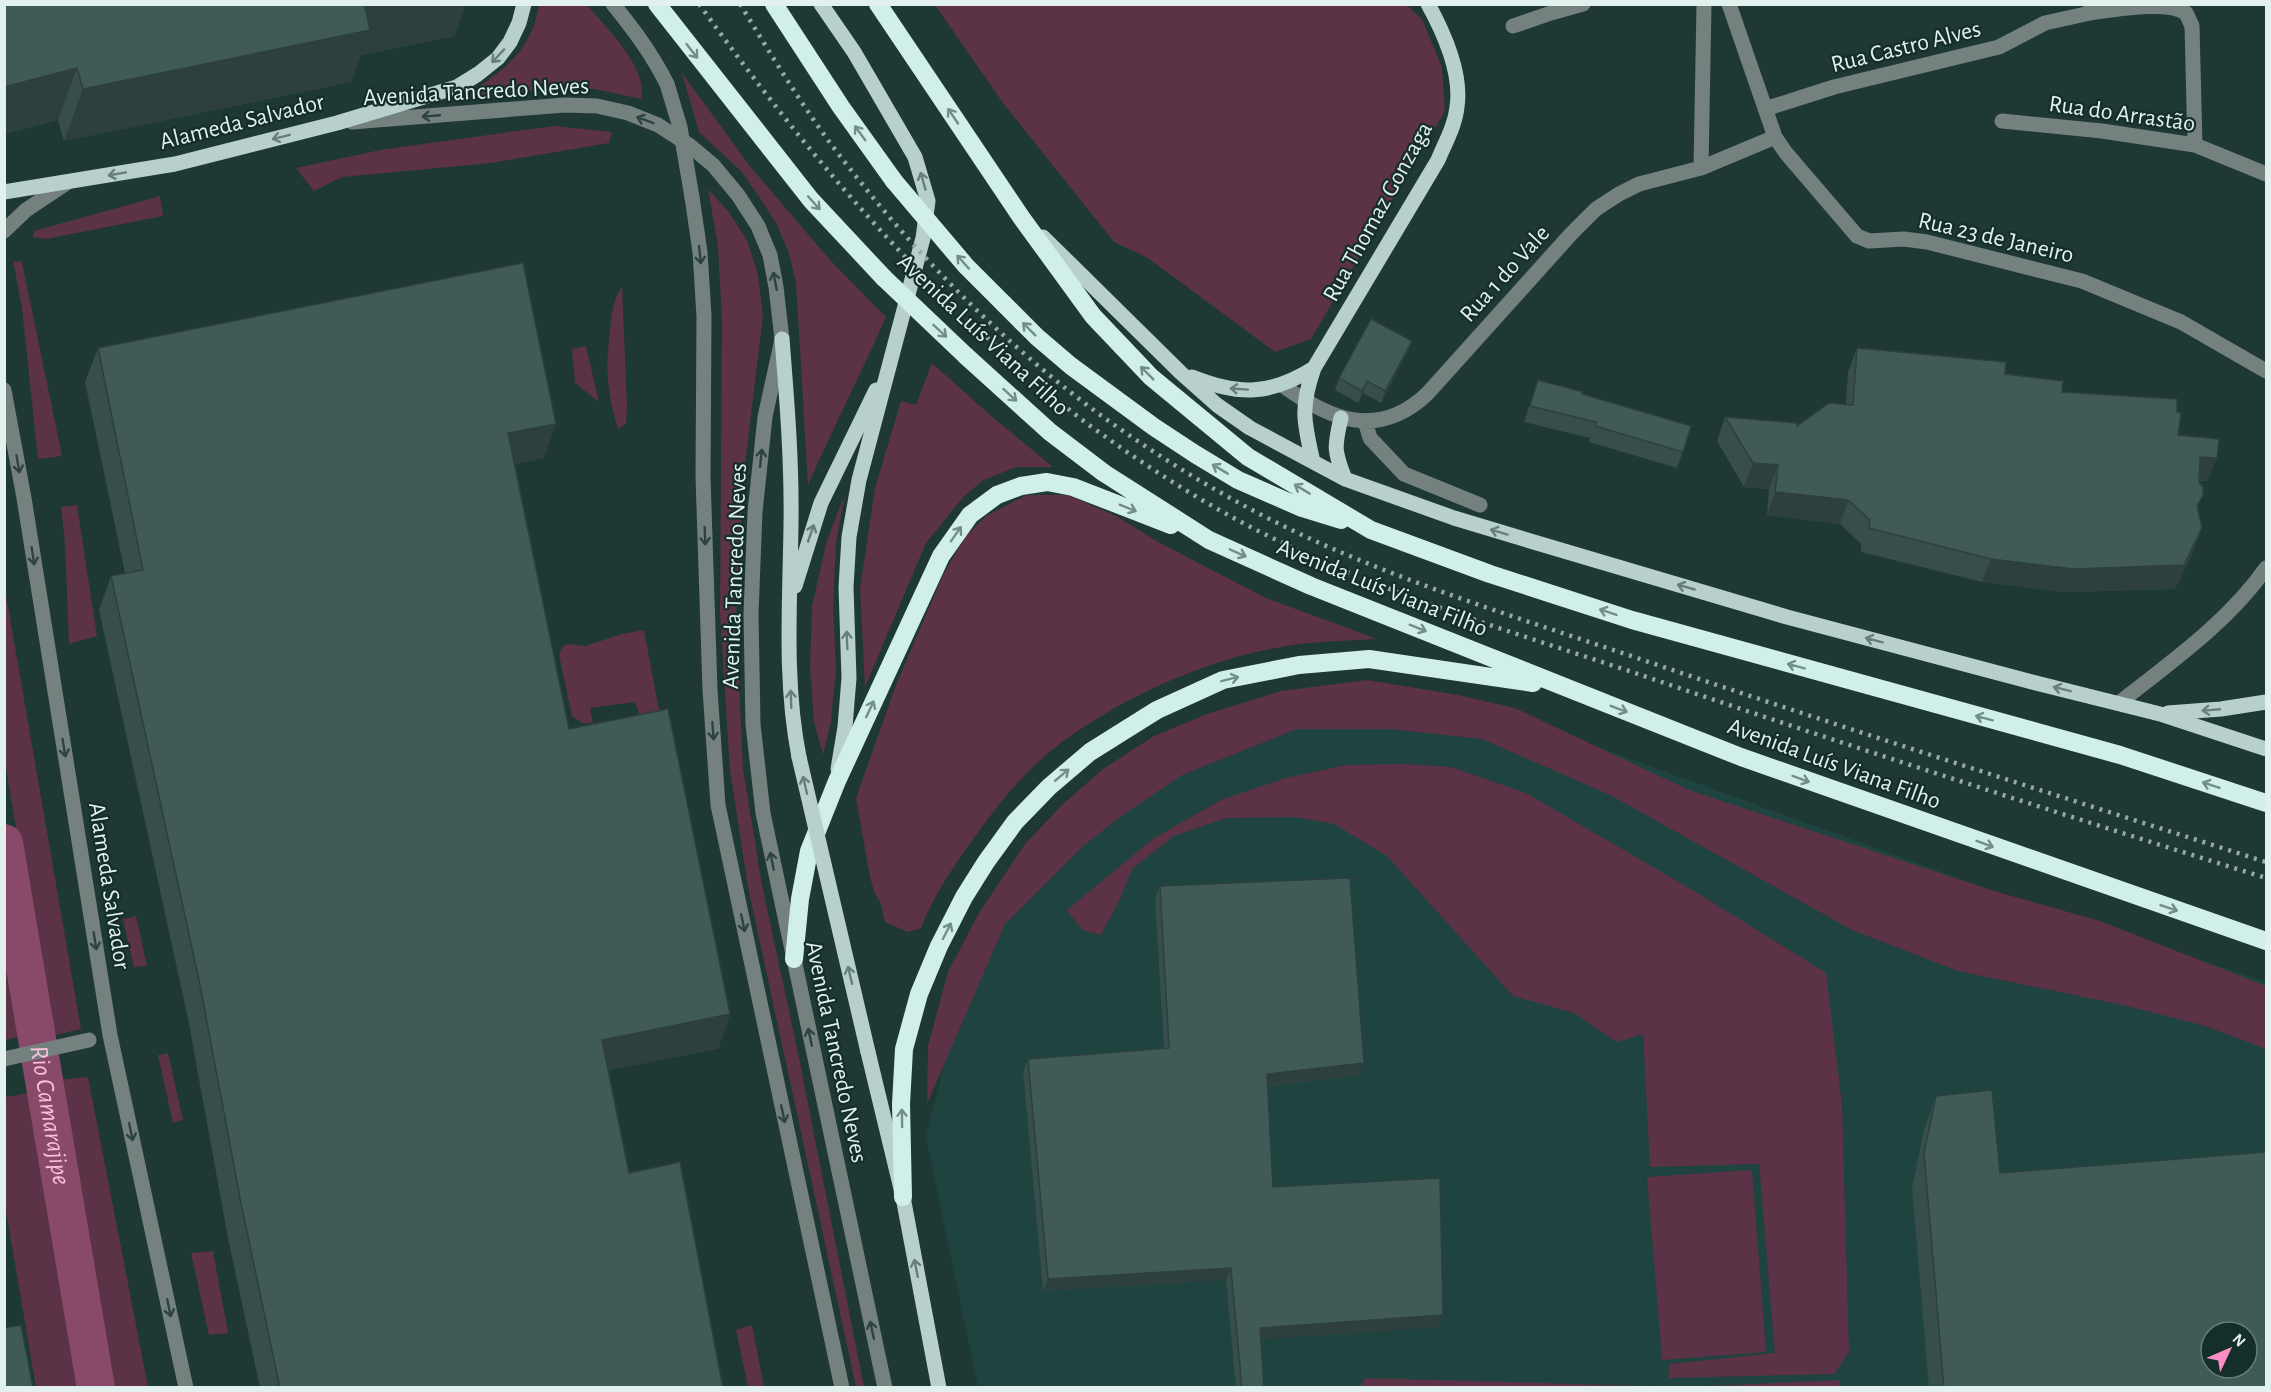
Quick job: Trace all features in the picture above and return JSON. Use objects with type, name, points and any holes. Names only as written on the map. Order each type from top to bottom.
[{"type":"highway","points":[[774,4],[841,107],[894,181],[966,266],[1037,338],[1154,427],[1238,480],[1302,508],[1371,530]]},
{"type":"highway","name":"Avenida Luís Viana Filho","points":[[878,4],[1021,217],[1093,316],[1151,377],[1248,457],[1371,530],[1490,574],[1632,620],[2120,755],[2266,803]]},
{"type":"highway","name":"Avenida Luís Viana Filho","points":[[659,9],[811,200],[884,278],[966,356],[1059,439],[1104,473],[1209,540],[1311,586],[1742,758],[2266,941]]},
{"type":"highway","points":[[794,959],[800,899],[809,851],[837,781],[941,556],[970,515],[997,495],[1021,486],[1047,482],[1073,487],[1209,540]]},
{"type":"highway","points":[[903,1197],[901,1104],[904,1049],[919,994],[939,946],[975,879],[1015,822],[1049,787],[1090,752],[1157,710],[1224,680],[1299,665],[1369,659],[1564,688]]},
{"type":"main road","name":"Alameda Salvador","points":[[4,192],[175,164],[337,123],[457,87],[498,58],[510,42],[519,23],[524,4]]},
{"type":"main road","points":[[821,4],[854,52],[915,157],[925,187],[927,216],[859,480],[849,537],[846,587],[849,678],[837,781]]},
{"type":"main road","name":"Rua Thomaz Gonzaga","points":[[1313,462],[1304,419],[1304,400],[1314,368],[1438,160],[1452,128],[1458,106],[1457,80],[1449,52],[1428,4]]},
{"type":"main road","name":"Avenida Luís Viana Filho","points":[[1021,217],[1181,373],[1217,405],[1250,428],[1345,479],[1465,521],[1753,607],[2160,714],[2266,749]]},
{"type":"main road","name":"Avenida Tancredo Neves","points":[[782,339],[789,431],[791,524],[788,609],[792,721],[903,1197],[939,1388]]},
{"type":"main road","points":[[788,609],[821,503],[893,354]]},
{"type":"main road","name":"Rua Thomaz Gonzaga","points":[[1181,373],[1209,384],[1235,390],[1262,390],[1294,381],[1314,368]]},
{"type":"main road","points":[[1341,418],[1336,456],[1345,479]]},
{"type":"main road","points":[[2160,714],[2221,709],[2266,702]]},
{"type":"street","points":[[613,4],[655,59],[667,84],[680,127],[692,197],[700,252],[704,316],[703,477],[710,690],[718,805],[842,1388]]},
{"type":"street","points":[[1513,26],[1583,4]]},
{"type":"street","points":[[1701,168],[1704,4]]},
{"type":"street","name":"Rua 23 de Janeiro","points":[[1729,4],[1775,137],[1857,236],[1869,241],[1904,239],[1927,242],[2082,281],[2181,322],[2266,370]]},
{"type":"street","name":"Rua Castro Alves","points":[[1765,109],[1834,87],[1999,47],[2045,23],[2091,9],[2171,6],[2186,13],[2192,26],[2195,145]]},
{"type":"street","name":"Avenida Tancredo Neves","points":[[337,123],[565,105],[597,106],[628,113],[658,124],[713,165],[738,195],[758,225],[770,255],[782,339],[765,417],[755,513],[751,614],[753,724],[763,813],[885,1388]]},
{"type":"street","name":"Rua do Arrastão","points":[[2002,122],[2102,130],[2195,145],[2266,174]]},
{"type":"street","name":"Rua 1 do Vale","points":[[1282,385],[1304,400],[1341,418],[1355,422],[1389,418],[1413,407],[1596,209],[1639,184],[1701,168],[1775,137]]},
{"type":"street","name":"Alameda Salvador","points":[[4,231],[26,210],[68,182]]},
{"type":"street","name":"Alameda Salvador","points":[[4,390],[24,498],[111,1035],[186,1388]]},
{"type":"street","points":[[1365,421],[1370,438],[1404,474],[1480,505]]},
{"type":"street","points":[[2119,703],[2176,659],[2223,617],[2252,589],[2266,568]]},
{"type":"street","points":[[4,1059],[89,1040]]},
{"type":"shaded area","points":[[539,4],[587,5],[614,36],[632,62],[642,87],[641,99],[594,89],[553,88],[460,99],[500,71],[521,49],[535,21]]},
{"type":"shaded area","points":[[935,5],[1407,5],[1422,19],[1442,67],[1445,111],[1311,339],[1275,352],[1148,258],[1114,242],[1003,103]]},
{"type":"shaded area","points":[[682,73],[749,165],[829,259],[886,317],[808,485],[796,282],[789,253],[777,225],[742,172],[699,132]]},
{"type":"shaded area","points":[[554,126],[612,132],[609,143],[491,163],[342,177],[314,191],[296,168],[380,150]]},
{"type":"shaded area","points":[[708,189],[728,211],[747,240],[758,275],[763,316],[744,472],[736,616],[743,769],[762,885],[797,1048],[864,1387],[856,1387],[748,887],[730,770],[720,613],[722,321],[718,246]]},
{"type":"shaded area","points":[[160,196],[163,216],[46,239],[33,237],[34,231]]},
{"type":"shaded area","points":[[13,261],[22,262],[62,456],[38,459],[22,308]]},
{"type":"shaded area","points":[[622,286],[627,407],[626,424],[618,429],[611,403],[607,369],[611,319],[616,297]]},
{"type":"shaded area","points":[[586,346],[599,402],[575,383],[572,349]]},
{"type":"shaded area","points":[[932,363],[1053,467],[1016,467],[984,480],[964,496],[926,543],[865,687],[860,588],[875,488],[901,401],[916,405]]},
{"type":"shaded area","points":[[845,494],[836,542],[833,607],[836,669],[831,721],[823,755],[814,722],[810,667],[812,606],[827,540]]},
{"type":"shaded area","points":[[1027,495],[1068,495],[1116,516],[1160,543],[1266,598],[1377,639],[1309,643],[1242,656],[1174,679],[1109,711],[1052,750],[1020,780],[992,814],[952,870],[921,928],[908,932],[885,922],[881,904],[870,877],[856,798],[896,685],[944,573],[966,536],[986,516]]},
{"type":"shaded area","points":[[77,505],[97,636],[69,644],[65,543],[61,507]]},
{"type":"shaded area","points":[[4,583],[81,1029],[51,1036],[5,762]]},
{"type":"shaded area","points":[[644,630],[659,710],[640,716],[635,702],[590,708],[593,723],[582,723],[572,716],[559,655],[562,647],[569,644],[585,646],[622,634]]},
{"type":"shaded area","points":[[1367,680],[1458,695],[1515,708],[1689,790],[1994,891],[2100,921],[2266,986],[2266,1049],[2205,1026],[2123,1005],[1958,971],[1852,930],[1610,795],[1482,739],[1389,729],[1297,729],[1182,775],[1123,815],[1083,846],[1005,924],[927,1104],[928,1046],[948,972],[979,913],[1025,844],[1062,805],[1103,769],[1154,736],[1207,714],[1281,691]]},
{"type":"shaded area","points":[[1299,703],[1526,721],[2000,893],[2266,982],[2266,1387],[978,1387],[926,1137],[972,953],[1035,856]]},
{"type":"shaded area","points":[[1402,764],[1451,767],[1526,793],[1696,892],[1826,973],[1842,1104],[1849,1352],[1834,1374],[1668,1378],[1670,1364],[1775,1353],[1759,1164],[1650,1167],[1643,1034],[1617,1042],[1574,1013],[1513,996],[1387,856],[1334,824],[1295,817],[1226,818],[1174,836],[1132,869],[1120,899],[1101,935],[1082,930],[1067,910],[1154,838],[1223,799],[1286,778],[1346,765]]},
{"type":"shaded area","points":[[136,916],[147,966],[134,967],[123,919]]},
{"type":"shaded area","points":[[4,932],[22,1036],[5,1040],[4,1040]]},
{"type":"shaded area","points":[[168,1053],[183,1120],[173,1123],[158,1055]]},
{"type":"shaded area","points":[[88,1077],[148,1387],[110,1387],[58,1080]]},
{"type":"shaded area","points":[[35,1092],[82,1387],[36,1387],[5,1205],[5,1097]]},
{"type":"shaded area","points":[[1752,1170],[1766,1352],[1662,1360],[1647,1177]]},
{"type":"shaded area","points":[[213,1251],[228,1333],[209,1335],[191,1253]]},
{"type":"shaded area","points":[[752,1325],[764,1387],[748,1387],[736,1330]]},
{"type":"shaded area","points":[[1365,1378],[1686,1387],[1840,1380],[1839,1388],[1360,1387]]},
{"type":"building","points":[[4,4],[375,4],[365,7],[370,30],[83,89],[77,68],[4,87]]},
{"type":"building","points":[[523,263],[556,424],[508,433],[569,729],[668,709],[730,1014],[602,1040],[629,1173],[680,1162],[723,1388],[280,1388],[241,1203],[200,985],[111,576],[143,570],[98,348]]},
{"type":"building","points":[[1371,319],[1412,341],[1385,391],[1367,381],[1362,391],[1339,378]]},
{"type":"building","points":[[1857,348],[2006,362],[2005,374],[2063,381],[2062,392],[2177,399],[2177,412],[2181,413],[2178,435],[2219,439],[2217,458],[2200,457],[2199,483],[2203,487],[2203,495],[2197,506],[2202,528],[2184,565],[2074,569],[1991,559],[1869,528],[1870,520],[1848,500],[1775,492],[1778,465],[1753,463],[1725,417],[1797,423],[1797,426],[1829,403],[1853,405]]},
{"type":"building","points":[[1538,380],[1691,426],[1683,452],[1595,426],[1596,422],[1530,406]]},
{"type":"building","points":[[1350,878],[1364,1063],[1267,1074],[1273,1187],[1440,1178],[1443,1315],[1260,1328],[1264,1388],[1242,1388],[1231,1268],[1048,1279],[1028,1059],[1169,1048],[1160,886]]},
{"type":"building","points":[[1992,1090],[2000,1173],[2266,1152],[2266,1388],[1944,1388],[1924,1153],[1936,1096]]},
{"type":"building","points":[[21,1325],[33,1388],[4,1388],[4,1328]]},
{"type":"waterway","name":"Rio Camarajipe","points":[[4,843],[96,1388]]},
{"type":"railway","points":[[699,4],[769,98],[842,187],[879,229],[960,312],[1027,374],[1077,416],[1146,465],[1214,507],[1328,564],[1461,615],[2031,804],[2266,878]]},
{"type":"railway","points":[[740,4],[793,89],[836,150],[906,236],[965,299],[1028,357],[1095,411],[1182,470],[1213,488],[1306,537],[1376,567],[1452,595],[1801,713],[2266,862]]}]
